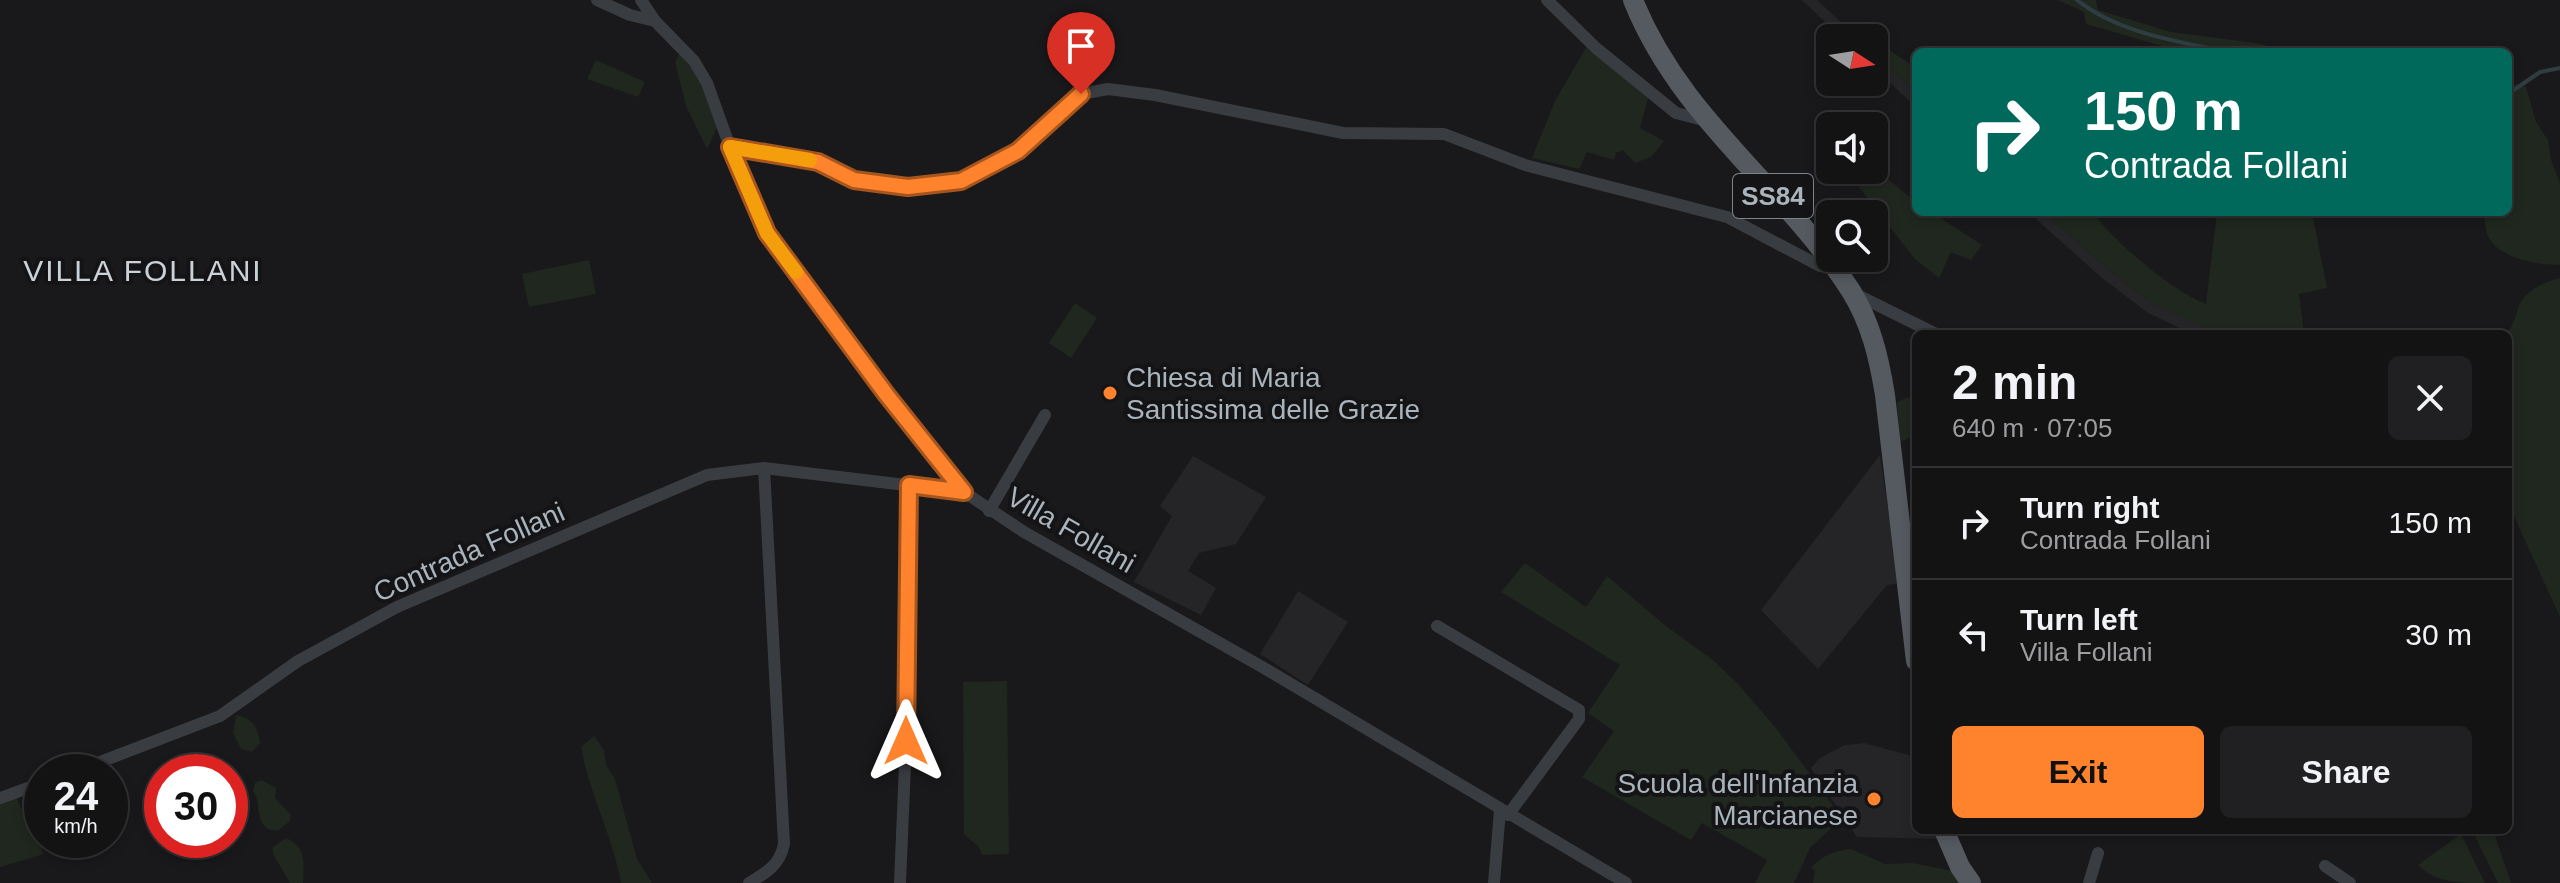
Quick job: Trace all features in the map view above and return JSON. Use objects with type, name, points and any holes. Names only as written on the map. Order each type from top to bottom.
[{"type":"main road","name":"SS84","points":[[1633,0],[1666,68],[1707,121],[1816,247]]},
{"type":"main road","name":"SS84","points":[[1837,272],[1851,292],[1871,334],[1880,363],[1912,622]]},
{"type":"main road","points":[[1946,834],[1960,867],[1971,883]]},
{"type":"street","points":[[597,0],[630,15],[655,21]]},
{"type":"street","name":"Villa Follani","points":[[641,0],[655,21],[694,61],[707,83],[730,147],[767,233],[886,394],[964,492],[989,511],[1264,668],[1626,883]]},
{"type":"street","points":[[1547,0],[1596,48],[1676,113],[1707,121]]},
{"type":"street","points":[[730,147],[818,162],[854,180],[908,187],[961,181],[1018,151],[1081,94],[1108,89],[1155,95],[1343,133],[1444,134],[1525,165],[1727,217],[1816,264]]},
{"type":"street","points":[[1851,292],[1928,330]]},
{"type":"street","points":[[989,511],[1045,415]]},
{"type":"street","points":[[749,883],[766,873],[781,858],[784,844],[764,468]]},
{"type":"street","name":"Contrada Follani","points":[[121,754],[220,716],[298,661],[397,607],[707,475],[764,468],[964,492]]},
{"type":"street","points":[[900,883],[906,741],[909,485]]},
{"type":"street","points":[[1437,626],[1579,710],[1579,719],[1504,812],[1494,883]]},
{"type":"street","points":[[0,798],[24,789]]},
{"type":"street","points":[[2089,883],[2098,853]]},
{"type":"street","points":[[2325,866],[2350,883]]},
{"type":"shaded area","points":[[1802,0],[1817,0],[1843,24],[1827,24]]},
{"type":"shaded area","points":[[2058,0],[2096,0],[2098,10],[2171,32],[2277,48],[2169,48],[2086,24],[2084,12]]},
{"type":"shaded area","points":[[1587,46],[1648,98],[1640,128],[1664,141],[1651,157],[1635,163],[1623,150],[1616,153],[1614,160],[1587,152],[1579,169],[1532,158],[1555,101]]},
{"type":"shaded area","points":[[1888,49],[1912,65],[1912,89],[1888,66]]},
{"type":"shaded area","points":[[680,53],[703,83],[718,126],[707,149],[686,106],[675,62]]},
{"type":"shaded area","points":[[596,60],[645,82],[638,97],[587,79]]},
{"type":"shaded area","points":[[1888,66],[1912,89],[1912,103],[1888,81]]},
{"type":"shaded area","points":[[2512,85],[2526,87],[2536,122],[2548,140],[2551,160],[2560,183],[2560,265],[2541,264],[2511,256],[2495,245],[2487,232],[2485,216],[2512,216]]},
{"type":"shaded area","points":[[1888,179],[1912,199],[1912,216],[1937,216],[1982,245],[1971,260],[1951,252],[1939,278],[1915,259],[1888,224],[1888,200],[1869,200],[1857,184],[1888,184]]},
{"type":"shaded area","points":[[2032,216],[2048,216],[2153,304],[2212,330],[2184,330],[2148,313],[2102,278]]},
{"type":"shaded area","points":[[2048,216],[2096,216],[2145,265],[2206,304],[2217,216],[2313,216],[2327,288],[2299,294],[2304,330],[2211,330],[2153,304]]},
{"type":"shaded area","points":[[589,260],[596,294],[529,307],[522,274]]},
{"type":"shaded area","points":[[2560,278],[2560,617],[2512,512],[2512,330],[2508,330],[2522,301],[2530,291]]},
{"type":"shaded area","points":[[1075,303],[1097,318],[1071,358],[1049,343]]},
{"type":"shaded area","points":[[1912,398],[1912,437],[1900,442],[1897,402]]},
{"type":"shaded area","points":[[1880,455],[1899,583],[1887,585],[1818,669],[1761,610]]},
{"type":"shaded area","points":[[1193,456],[1266,497],[1236,544],[1199,553],[1188,571],[1216,588],[1201,615],[1134,582],[1172,516],[1160,506]]},
{"type":"shaded area","points":[[1525,563],[1586,607],[1607,576],[1666,626],[1713,660],[1776,728],[1842,818],[1810,848],[1794,883],[1755,883],[1767,860],[1702,823],[1691,840],[1582,777],[1614,731],[1588,713],[1620,665],[1501,592]]},
{"type":"shaded area","points":[[1298,591],[1348,622],[1308,685],[1260,654]]},
{"type":"shaded area","points":[[1007,681],[1009,854],[982,855],[979,847],[964,834],[963,682]]},
{"type":"shaded area","points":[[236,715],[250,721],[258,732],[260,743],[252,752],[241,749],[233,733]]},
{"type":"shaded area","points":[[594,736],[604,750],[606,765],[615,779],[637,859],[652,883],[621,883],[581,747]]},
{"type":"shaded area","name":"Scuola dell'Infanzia Marcianese","points":[[1864,743],[1912,756],[1912,834],[1938,834],[1940,839],[1857,837],[1811,768],[1820,758],[1845,745]]},
{"type":"shaded area","points":[[262,780],[276,788],[275,798],[291,815],[290,821],[277,831],[268,829],[259,816],[253,791],[255,783]]},
{"type":"shaded area","points":[[16,797],[24,813],[24,858],[30,858],[0,867],[0,802]]},
{"type":"shaded area","points":[[2461,834],[2485,883],[2440,879],[2418,865]]},
{"type":"shaded area","points":[[2474,834],[2494,834],[2511,883],[2498,883]]},
{"type":"shaded area","points":[[286,838],[301,851],[303,883],[290,883],[273,854],[273,847]]},
{"type":"shaded area","points":[[1851,849],[1885,864],[1912,863],[1953,871],[1961,883],[1813,883],[1815,870],[1811,868],[1815,864],[1829,854]]},
{"type":"waterway","points":[[2077,0],[2129,28],[2209,48]]},
{"type":"waterway","points":[[2512,91],[2540,72],[2560,68]]},
{"type":"slow traffic","points":[[796,272],[767,233],[730,147],[810,160]]},
{"type":"place","name":"Chiesa di Maria Santissima delle Grazie","points":[[1110,393]]},
{"type":"place","name":"Scuola dell'Infanzia Marcianese","points":[[1874,799]]},
{"type":"district","name":"VILLA FOLLANI","points":[[143,270]]},
{"type":"route","points":[[906,741],[909,485],[964,492],[944,471],[767,233],[730,147],[818,162],[854,180],[908,187],[961,181],[1018,151],[1081,94]]}]
